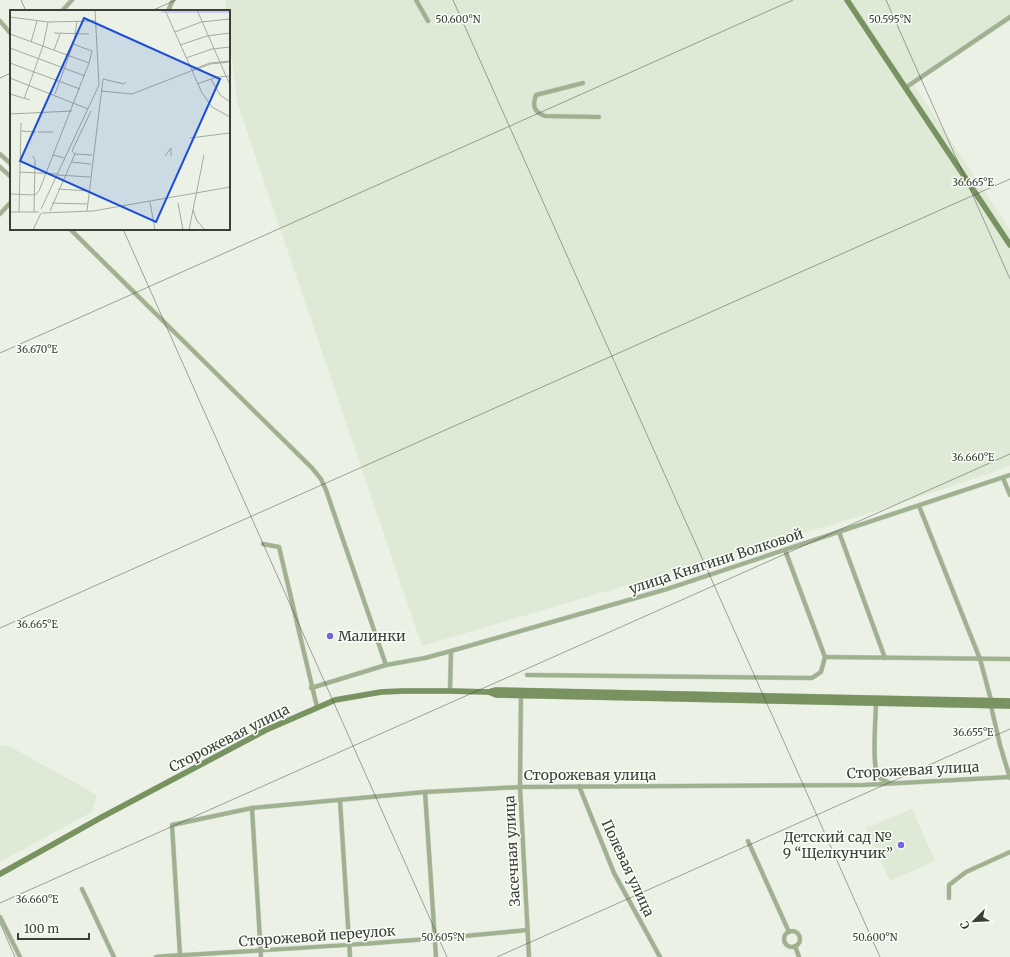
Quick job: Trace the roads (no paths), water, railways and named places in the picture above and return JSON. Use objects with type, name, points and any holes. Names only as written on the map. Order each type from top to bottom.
[{"type":"main road","points":[[847,0],[1010,245]]},
{"type":"main road","name":"Сторожевая улица","points":[[0,874],[102,817],[266,730],[335,700],[381,692],[489,692],[496,690],[991,703],[1010,706]]},
{"type":"main road","name":"Сторожевая улица","points":[[489,692],[496,695],[876,703],[991,703],[1010,701]]},
{"type":"street","points":[[63,10],[72,0]]},
{"type":"street","points":[[168,10],[173,0]]},
{"type":"street","points":[[416,0],[428,21]]},
{"type":"street","points":[[905,88],[1010,17]]},
{"type":"street","points":[[0,21],[10,33]]},
{"type":"street","points":[[582,83],[536,95],[534,102],[535,107],[539,114],[545,116],[598,117]]},
{"type":"street","points":[[0,154],[10,163]]},
{"type":"street","points":[[0,167],[10,176]]},
{"type":"street","points":[[0,214],[10,203]]},
{"type":"street","points":[[71,230],[307,463],[321,479],[386,665]]},
{"type":"street","name":"улица Княгини Волковой","points":[[311,688],[386,665],[451,652],[668,589],[1010,476]]},
{"type":"street","points":[[1003,478],[1010,495]]},
{"type":"street","points":[[919,506],[980,659],[1000,745],[1010,777]]},
{"type":"street","points":[[839,532],[885,658]]},
{"type":"street","points":[[262,544],[279,547],[316,708]]},
{"type":"street","points":[[528,675],[812,678],[821,672],[825,657],[785,550]]},
{"type":"street","points":[[450,691],[451,652]]},
{"type":"street","points":[[825,657],[1010,659]]},
{"type":"street","name":"Засечная улица","points":[[520,695],[520,787],[529,957]]},
{"type":"street","points":[[876,703],[874,744],[875,769],[879,778],[892,784]]},
{"type":"street","name":"Сторожевая улица","points":[[180,955],[172,825],[252,808],[425,792],[520,787],[578,786],[856,785],[1010,777]]},
{"type":"street","name":"Полевая улица","points":[[578,786],[614,873],[660,957]]},
{"type":"street","points":[[425,792],[436,957]]},
{"type":"street","points":[[340,800],[350,957]]},
{"type":"street","points":[[252,808],[261,957]]},
{"type":"street","points":[[748,841],[788,932]]},
{"type":"street","points":[[949,898],[948,885],[966,872],[1010,852]]},
{"type":"street","points":[[82,889],[114,957]]},
{"type":"street","points":[[0,917],[20,957]]},
{"type":"street","name":"Сторожевой переулок","points":[[156,957],[434,939],[527,930]]},
{"type":"street","points":[[793,931],[798,934],[800,938],[799,943],[795,946],[790,947],[785,942],[784,937],[788,932],[793,931]]},
{"type":"street","points":[[795,946],[799,957]]},
{"type":"place","name":"Малинки","points":[[330,636]]},
{"type":"place","name":"Детский сад № 9 “Щелкунчик”","points":[[901,845]]}]
